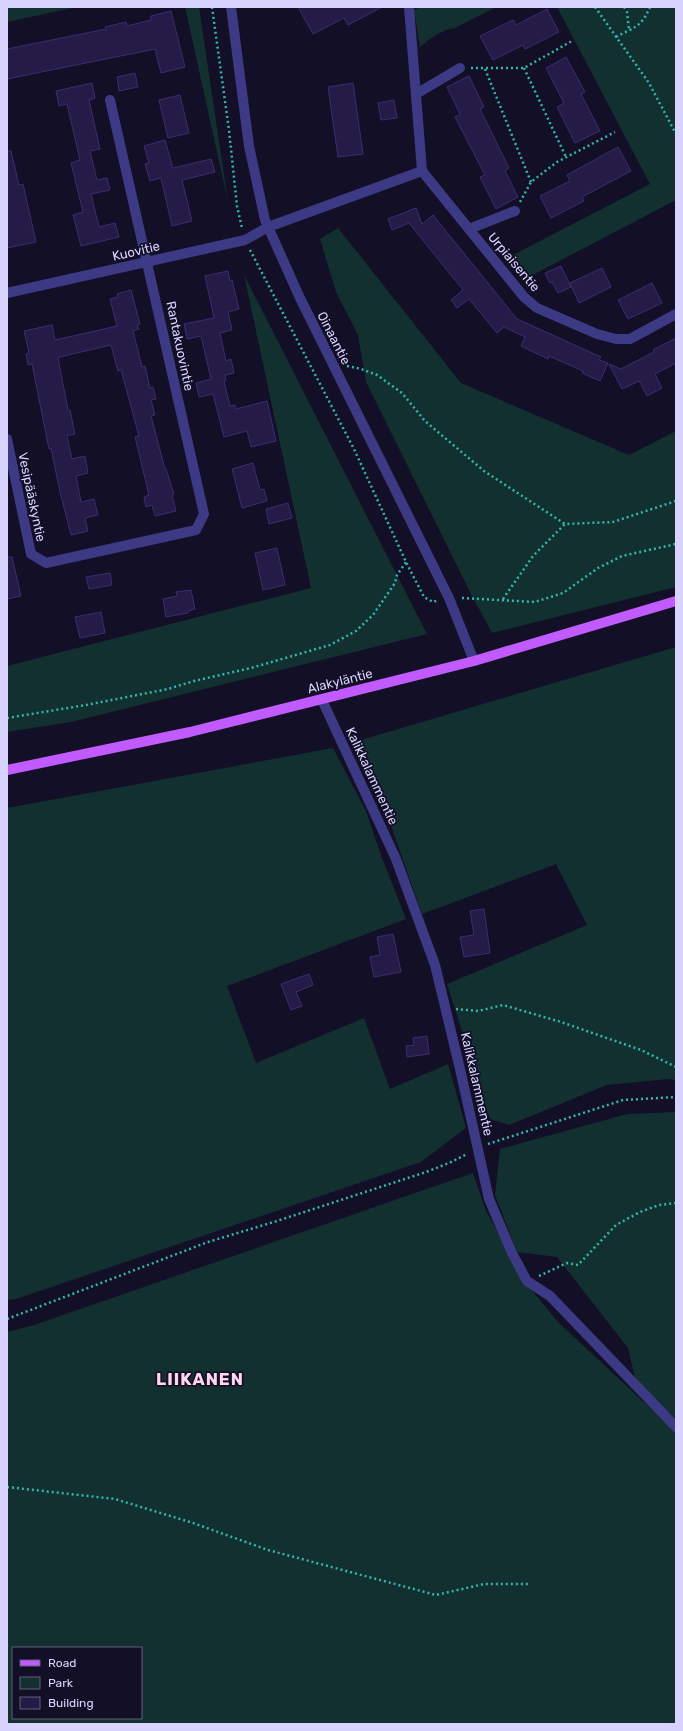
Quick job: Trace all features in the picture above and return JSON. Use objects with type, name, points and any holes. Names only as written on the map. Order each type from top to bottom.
[{"type":"main road","name":"Alakyläntie","points":[[7,770],[190,732],[322,700],[474,661],[676,601]]},
{"type":"street","name":"Oinaantie","points":[[231,7],[249,146],[265,220],[299,296],[449,598],[474,661]]},
{"type":"street","points":[[268,227],[422,171],[420,129],[409,7]]},
{"type":"street","points":[[416,94],[460,68]]},
{"type":"street","name":"Rantakuovintie","points":[[110,100],[148,261],[204,514],[196,530],[129,545]]},
{"type":"street","name":"Urpiaisentie","points":[[422,171],[524,297],[537,308],[597,334],[616,339],[630,339],[676,314]]},
{"type":"street","points":[[469,229],[515,211]]},
{"type":"street","name":"Kuovitie","points":[[7,293],[245,240],[268,227]]},
{"type":"street","name":"Vesipääskyntie","points":[[7,439],[31,554],[46,563],[129,545]]},
{"type":"street","name":"Kalikkalammentie","points":[[322,700],[396,859],[434,965],[446,1008],[489,1199],[512,1253],[527,1282]]},
{"type":"street","points":[[527,1282],[550,1296],[676,1427]]},
{"type":"path","points":[[595,7],[649,83],[676,134]]},
{"type":"path","points":[[624,7],[627,12],[628,30]]},
{"type":"path","points":[[616,37],[641,24],[650,7]]},
{"type":"path","points":[[460,68],[524,68],[572,41]]},
{"type":"path","points":[[524,68],[566,157]]},
{"type":"path","points":[[484,69],[531,182]]},
{"type":"path","points":[[515,211],[531,182],[557,162],[615,132]]},
{"type":"path","points":[[332,362],[362,369],[377,375],[402,394],[425,421],[484,471],[565,524],[614,522],[676,501]]},
{"type":"path","points":[[504,599],[533,556],[565,524]]},
{"type":"path","points":[[7,718],[168,690],[194,681],[250,668],[330,645],[356,631],[373,615],[396,583],[397,575],[406,562],[424,597],[433,602],[449,598],[504,599],[535,602],[564,593],[598,568],[622,556],[676,544]]},
{"type":"path","points":[[446,1008],[478,1011],[503,1005],[561,1022],[641,1050],[676,1067]]},
{"type":"path","points":[[7,1319],[208,1242],[277,1221],[449,1164],[478,1148],[503,1138],[622,1100],[676,1097]]},
{"type":"path","points":[[527,1282],[567,1263],[578,1265],[616,1225],[640,1212],[659,1206],[676,1203]]},
{"type":"path","points":[[7,1487],[115,1499],[193,1523],[268,1550],[436,1595],[484,1584],[528,1584]]},
{"type":"green space","points":[[7,7],[77,7],[7,22]]},
{"type":"green space","points":[[185,7],[199,7],[228,202]]},
{"type":"green space","points":[[421,7],[496,7],[455,28],[446,30],[434,36],[420,47],[414,10]]},
{"type":"green space","points":[[557,7],[676,7],[676,200],[525,279],[509,257],[650,184]]},
{"type":"green space","points":[[338,228],[461,383],[629,455],[676,431],[676,587],[492,633],[471,594],[366,382],[358,335],[336,292],[320,239]]},
{"type":"green space","points":[[244,275],[427,634],[71,722],[7,732],[7,666],[311,588]]},
{"type":"green space","points":[[676,647],[676,1080],[668,1079],[607,1085],[509,1125],[490,1119],[447,984],[587,925],[556,864],[422,914],[361,740]]},
{"type":"green space","points":[[333,748],[366,811],[382,858],[406,919],[227,986],[256,1063],[364,1018],[390,1089],[448,1064],[466,1128],[421,1162],[16,1299],[7,1300],[7,808]]},
{"type":"green space","points":[[676,1112],[676,1419],[636,1382],[628,1348],[557,1257],[517,1252],[495,1195],[500,1149],[627,1114]]},
{"type":"green space","points":[[473,1173],[486,1211],[526,1283],[557,1321],[676,1432],[676,1724],[7,1724],[7,1332],[34,1325]]},
{"type":"building","points":[[298,7],[382,7],[348,25],[344,18],[313,34]]},
{"type":"building","points":[[547,9],[559,32],[525,49],[523,45],[493,60],[480,36],[513,20],[516,25]]},
{"type":"building","points":[[171,11],[185,67],[161,73],[155,49],[7,79],[7,49],[106,29],[105,27],[126,22],[127,26],[151,20],[151,16]]},
{"type":"building","points":[[566,57],[585,92],[581,94],[600,131],[575,143],[557,107],[564,103],[546,68]]},
{"type":"building","points":[[135,73],[138,87],[119,91],[117,77]]},
{"type":"building","points":[[469,76],[484,107],[480,109],[509,168],[505,171],[518,197],[496,209],[480,177],[485,175],[455,117],[460,114],[447,87]]},
{"type":"building","points":[[92,83],[95,98],[89,100],[100,149],[90,151],[97,180],[107,178],[110,190],[91,194],[99,227],[115,223],[119,237],[81,246],[73,215],[83,212],[71,163],[80,160],[67,104],[59,106],[56,91]]},
{"type":"building","points":[[353,83],[363,154],[338,157],[328,87]]},
{"type":"building","points":[[180,95],[189,133],[168,138],[159,100]]},
{"type":"building","points":[[394,100],[397,118],[381,120],[378,103]]},
{"type":"building","points":[[165,140],[173,168],[211,159],[215,172],[182,180],[192,221],[172,226],[161,178],[150,181],[145,164],[149,163],[144,146]]},
{"type":"building","points":[[618,147],[631,171],[582,197],[584,201],[551,218],[540,196],[570,181],[567,175]]},
{"type":"building","points":[[7,151],[11,151],[19,185],[23,184],[36,242],[7,248]]},
{"type":"building","points":[[416,208],[422,224],[433,215],[517,319],[601,357],[599,360],[608,363],[600,381],[582,373],[583,371],[549,356],[548,359],[521,346],[525,337],[504,327],[497,333],[469,299],[457,308],[451,300],[463,290],[409,223],[392,230],[388,219]]},
{"type":"building","points":[[561,266],[571,287],[558,293],[552,282],[550,283],[545,273]]},
{"type":"building","points":[[602,268],[611,287],[579,303],[570,283]]},
{"type":"building","points":[[228,271],[230,281],[232,280],[239,309],[228,312],[232,330],[220,333],[226,361],[231,359],[234,373],[225,375],[226,381],[224,381],[230,406],[235,405],[236,409],[267,401],[276,441],[251,447],[247,431],[224,437],[213,394],[199,397],[196,383],[211,379],[201,336],[187,339],[184,324],[214,318],[205,276]]},
{"type":"building","points":[[652,283],[662,303],[628,319],[618,300]]},
{"type":"building","points":[[131,290],[140,324],[137,325],[139,329],[133,331],[142,367],[145,366],[150,388],[153,387],[156,399],[151,400],[155,415],[151,416],[165,469],[174,494],[172,495],[176,511],[155,516],[152,505],[146,507],[144,497],[149,495],[135,437],[139,436],[121,370],[118,371],[111,345],[58,358],[68,410],[70,410],[75,434],[67,436],[72,459],[85,456],[88,473],[76,476],[81,502],[94,499],[98,515],[85,518],[88,531],[71,535],[51,448],[49,449],[32,364],[28,365],[26,354],[29,353],[24,331],[52,325],[55,340],[117,326],[110,299],[118,297],[117,294]]},
{"type":"building","points":[[676,338],[676,363],[655,374],[662,388],[647,396],[639,381],[622,389],[609,364],[621,369],[654,352],[653,350]]},
{"type":"building","points":[[253,463],[260,490],[264,489],[267,501],[242,508],[232,469]]},
{"type":"building","points":[[288,503],[292,518],[269,524],[266,509]]},
{"type":"building","points":[[277,548],[285,585],[263,590],[255,553]]},
{"type":"building","points":[[7,557],[12,557],[21,596],[7,599]]},
{"type":"building","points":[[110,573],[112,585],[89,589],[86,577]]},
{"type":"building","points":[[191,590],[195,609],[188,611],[188,613],[166,617],[163,599],[177,596],[176,592]]},
{"type":"building","points":[[101,612],[105,633],[80,638],[75,617]]},
{"type":"building","points":[[484,909],[490,953],[464,957],[460,937],[474,935],[470,911]]},
{"type":"building","points":[[393,934],[401,972],[374,977],[370,957],[380,955],[377,937]]},
{"type":"building","points":[[309,974],[313,985],[296,992],[302,1006],[291,1010],[281,984]]},
{"type":"building","points":[[427,1036],[429,1054],[407,1057],[406,1046],[414,1045],[413,1038]]},
{"type":"district","name":"LIIKANEN","points":[[200,1379]]}]
